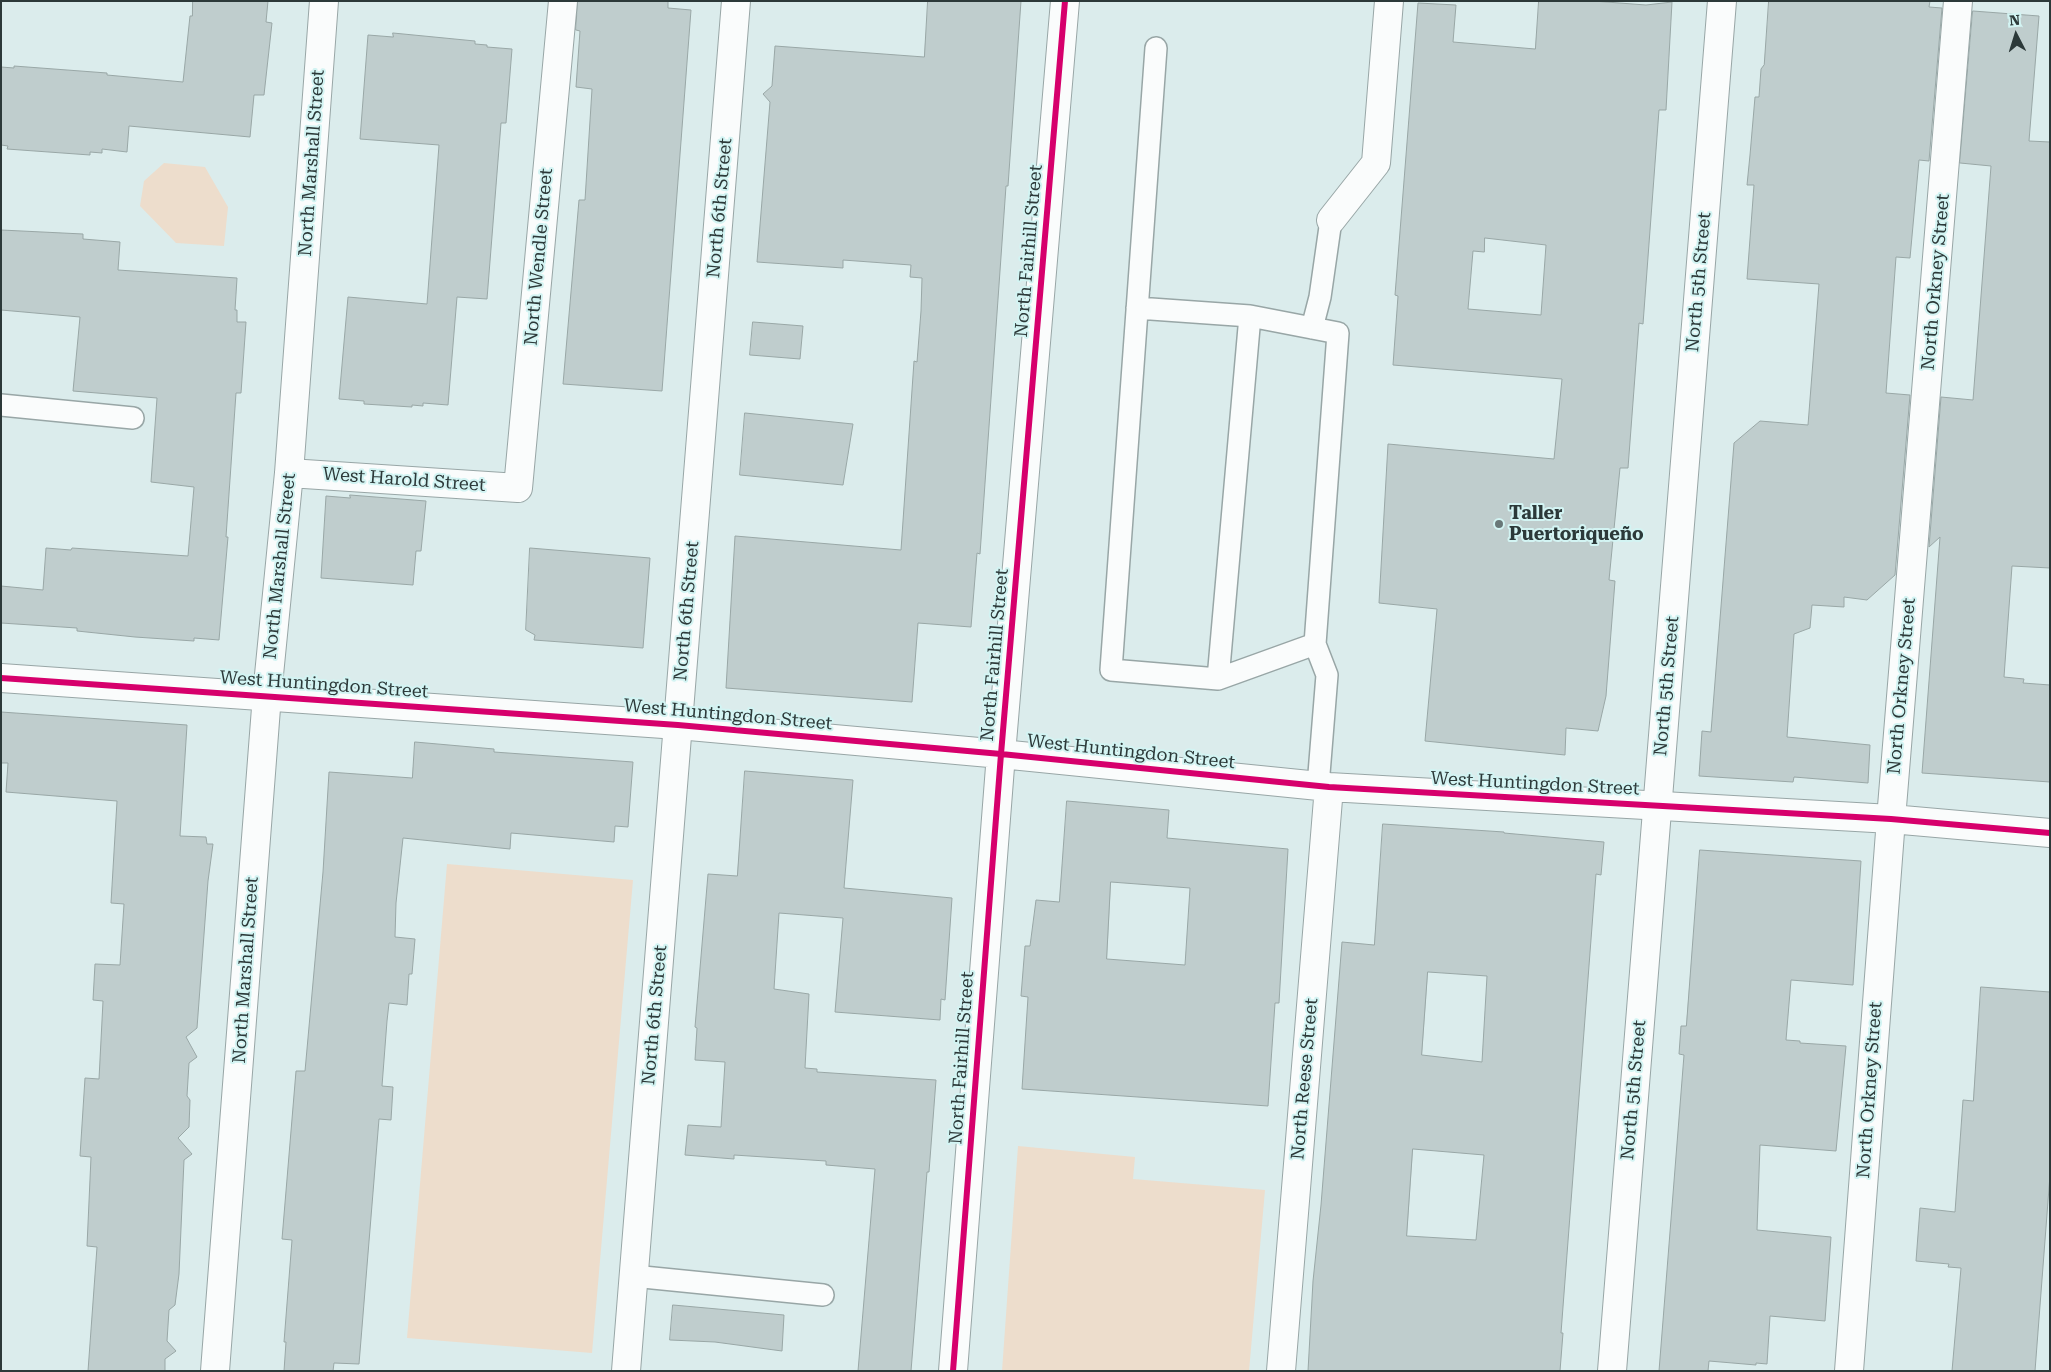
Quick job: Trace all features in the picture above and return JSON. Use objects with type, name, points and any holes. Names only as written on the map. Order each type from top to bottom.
[{"type":"street","name":"North Marshall Street","points":[[215,1371],[267,695],[289,473],[324,1]]},
{"type":"street","name":"North 6th Street","points":[[626,1371],[736,1]]},
{"type":"street","name":"North Fairhill Street","points":[[953,1371],[1001,754],[1065,1]]},
{"type":"street","points":[[1331,220],[1376,163],[1390,1]]},
{"type":"street","name":"North 5th Street","points":[[1612,1371],[1722,1]]},
{"type":"street","name":"North Orkney Street","points":[[1849,1371],[1891,820],[1958,1]]},
{"type":"street","name":"North Wendle Street","points":[[518,488],[562,13]]},
{"type":"street","name":"West Harold Street","points":[[289,473],[518,488]]},
{"type":"street","name":"West Huntingdon Street","points":[[1,678],[678,725],[1324,786],[1891,820],[2050,833]]},
{"type":"street","name":"North Reese Street","points":[[1280,1371],[1324,786]]},
{"type":"lane","points":[[1156,48],[1111,670],[1218,679],[1315,644]]},
{"type":"lane","points":[[1312,328],[1320,297],[1331,220]]},
{"type":"lane","points":[[1137,308],[1250,316],[1338,333],[1315,644],[1327,675],[1324,786]]},
{"type":"lane","points":[[1218,679],[1250,316]]},
{"type":"lane","points":[[1,404],[133,418]]},
{"type":"lane","points":[[634,1276],[823,1295]]},
{"type":"shaded area","points":[[164,163],[205,167],[228,207],[224,246],[176,243],[140,206],[144,181]]},
{"type":"shaded area","points":[[447,864],[633,880],[592,1353],[407,1338]]},
{"type":"shaded area","points":[[1018,1146],[1135,1157],[1133,1179],[1265,1190],[1249,1371],[1002,1371]]},
{"type":"building","points":[[193,1],[268,1],[266,22],[272,23],[264,95],[254,95],[250,137],[129,126],[127,152],[102,149],[102,153],[90,152],[90,155],[7,149],[8,146],[1,145],[1,67],[14,68],[14,66],[107,73],[107,75],[183,82]]},
{"type":"building","points":[[578,1],[668,1],[668,8],[691,10],[662,391],[563,384],[579,200],[585,200],[592,89],[576,87],[580,31],[576,30]]},
{"type":"building","points":[[928,1],[1021,1],[980,554],[977,553],[971,627],[918,623],[912,702],[726,688],[735,536],[901,550],[914,361],[917,362],[921,311],[922,278],[910,277],[911,265],[843,260],[843,268],[757,262],[770,102],[763,94],[772,86],[775,46],[924,57]]},
{"type":"building","points":[[1539,1],[1593,1],[1646,5],[1672,2],[1666,110],[1659,110],[1643,324],[1639,323],[1628,468],[1620,468],[1609,580],[1615,581],[1606,696],[1598,731],[1566,728],[1565,755],[1425,741],[1437,609],[1379,603],[1388,444],[1554,459],[1562,379],[1393,365],[1398,296],[1395,295],[1418,3],[1456,5],[1453,42],[1535,49]],"holes":[[[1485,238],[1546,245],[1541,315],[1468,309],[1473,251],[1484,252]]]},
{"type":"building","points":[[1769,1],[1930,1],[1929,7],[1942,8],[1929,161],[1919,160],[1910,258],[1896,257],[1886,393],[1910,395],[1895,575],[1867,600],[1844,597],[1844,607],[1812,605],[1810,628],[1794,634],[1787,737],[1870,745],[1868,783],[1794,777],[1793,782],[1699,776],[1702,731],[1711,732],[1734,443],[1760,421],[1808,425],[1819,284],[1747,279],[1754,185],[1747,185],[1755,97],[1759,97],[1761,69],[1764,65]]},
{"type":"building","points":[[1973,11],[2039,16],[2029,141],[2050,142],[2050,568],[2012,566],[2004,677],[2024,679],[2023,683],[2050,685],[2050,782],[1922,773],[1940,537],[1929,547],[1941,397],[1973,400],[1991,166],[1960,163]]},
{"type":"building","points":[[393,33],[475,41],[475,44],[487,45],[487,47],[512,49],[506,123],[501,123],[487,299],[457,297],[448,405],[423,403],[423,406],[412,405],[412,407],[364,404],[364,401],[339,399],[348,297],[427,304],[439,145],[360,139],[368,35],[393,37]]},
{"type":"building","points":[[1,230],[83,234],[83,239],[120,242],[118,270],[237,278],[235,310],[237,310],[237,322],[246,322],[241,393],[236,393],[226,537],[228,537],[219,640],[194,638],[194,641],[135,637],[77,631],[77,628],[1,623],[1,586],[43,590],[46,548],[188,556],[194,487],[151,482],[157,398],[73,391],[80,317],[1,310]]},
{"type":"building","points":[[753,322],[803,326],[800,359],[750,355]]},
{"type":"building","points":[[745,413],[853,424],[843,485],[740,475]]},
{"type":"building","points":[[350,495],[426,501],[421,551],[416,551],[413,585],[321,578],[326,496],[350,498]]},
{"type":"building","points":[[530,548],[650,558],[643,648],[534,640],[535,635],[526,630]]},
{"type":"building","points":[[1,712],[187,725],[180,836],[206,837],[207,844],[213,844],[208,881],[197,1028],[186,1037],[197,1057],[189,1063],[187,1096],[190,1100],[189,1127],[178,1138],[192,1154],[184,1160],[179,1274],[175,1305],[169,1310],[167,1341],[176,1351],[165,1359],[165,1371],[88,1371],[97,1247],[87,1246],[91,1157],[80,1156],[85,1078],[99,1079],[103,1001],[93,1000],[95,964],[120,965],[124,904],[111,903],[117,801],[6,792],[8,763],[1,763]]},
{"type":"building","points":[[415,742],[494,749],[494,752],[633,762],[628,827],[615,826],[614,842],[511,833],[510,849],[403,838],[396,903],[395,937],[415,939],[412,974],[409,974],[407,1005],[389,1003],[382,1086],[393,1087],[391,1120],[379,1119],[359,1364],[334,1363],[333,1371],[284,1371],[286,1342],[284,1342],[292,1240],[282,1239],[296,1071],[305,1071],[323,872],[329,772],[412,778]]},
{"type":"building","points":[[745,771],[853,780],[844,888],[952,898],[945,1000],[941,999],[940,1020],[835,1012],[843,918],[779,913],[774,989],[809,994],[805,1068],[817,1069],[817,1072],[936,1080],[911,1371],[858,1371],[875,1169],[826,1165],[826,1161],[734,1155],[734,1159],[685,1155],[688,1125],[721,1127],[725,1062],[695,1060],[697,1028],[695,1027],[708,874],[737,876]]},
{"type":"building","points":[[1067,801],[1169,810],[1167,838],[1288,849],[1279,1003],[1275,1003],[1268,1106],[1022,1089],[1028,997],[1021,996],[1025,946],[1030,946],[1036,900],[1059,902]],"holes":[[[1111,882],[1190,888],[1185,965],[1107,959]]]},
{"type":"building","points":[[1383,824],[1504,832],[1604,842],[1601,875],[1596,874],[1561,1333],[1563,1333],[1560,1371],[1308,1371],[1313,1281],[1342,942],[1374,945]],"holes":[[[1428,972],[1487,976],[1482,1062],[1422,1055]],[[1413,1149],[1484,1155],[1476,1240],[1407,1236]]]},
{"type":"building","points":[[1700,850],[1861,861],[1853,985],[1791,980],[1786,1040],[1800,1041],[1800,1043],[1846,1046],[1836,1151],[1760,1145],[1757,1230],[1831,1237],[1825,1321],[1770,1316],[1767,1364],[1756,1363],[1756,1365],[1709,1361],[1708,1371],[1659,1371],[1684,1055],[1679,1054],[1681,1026],[1686,1026]]},
{"type":"building","points":[[1981,987],[2050,992],[2050,1175],[2035,1371],[1952,1371],[1961,1268],[1948,1267],[1949,1264],[1916,1261],[1920,1208],[1955,1212],[1963,1100],[1973,1101]]},
{"type":"building","points":[[673,1305],[784,1315],[782,1351],[715,1342],[670,1340]]},
{"type":"cycle path","points":[[953,1371],[1001,754],[1065,1]]},
{"type":"cycle path","points":[[1,678],[678,725],[1001,754],[1329,787],[1891,819],[2050,833]]},
{"type":"place","name":"Taller Puertoriqueño","points":[[1499,524]]}]
